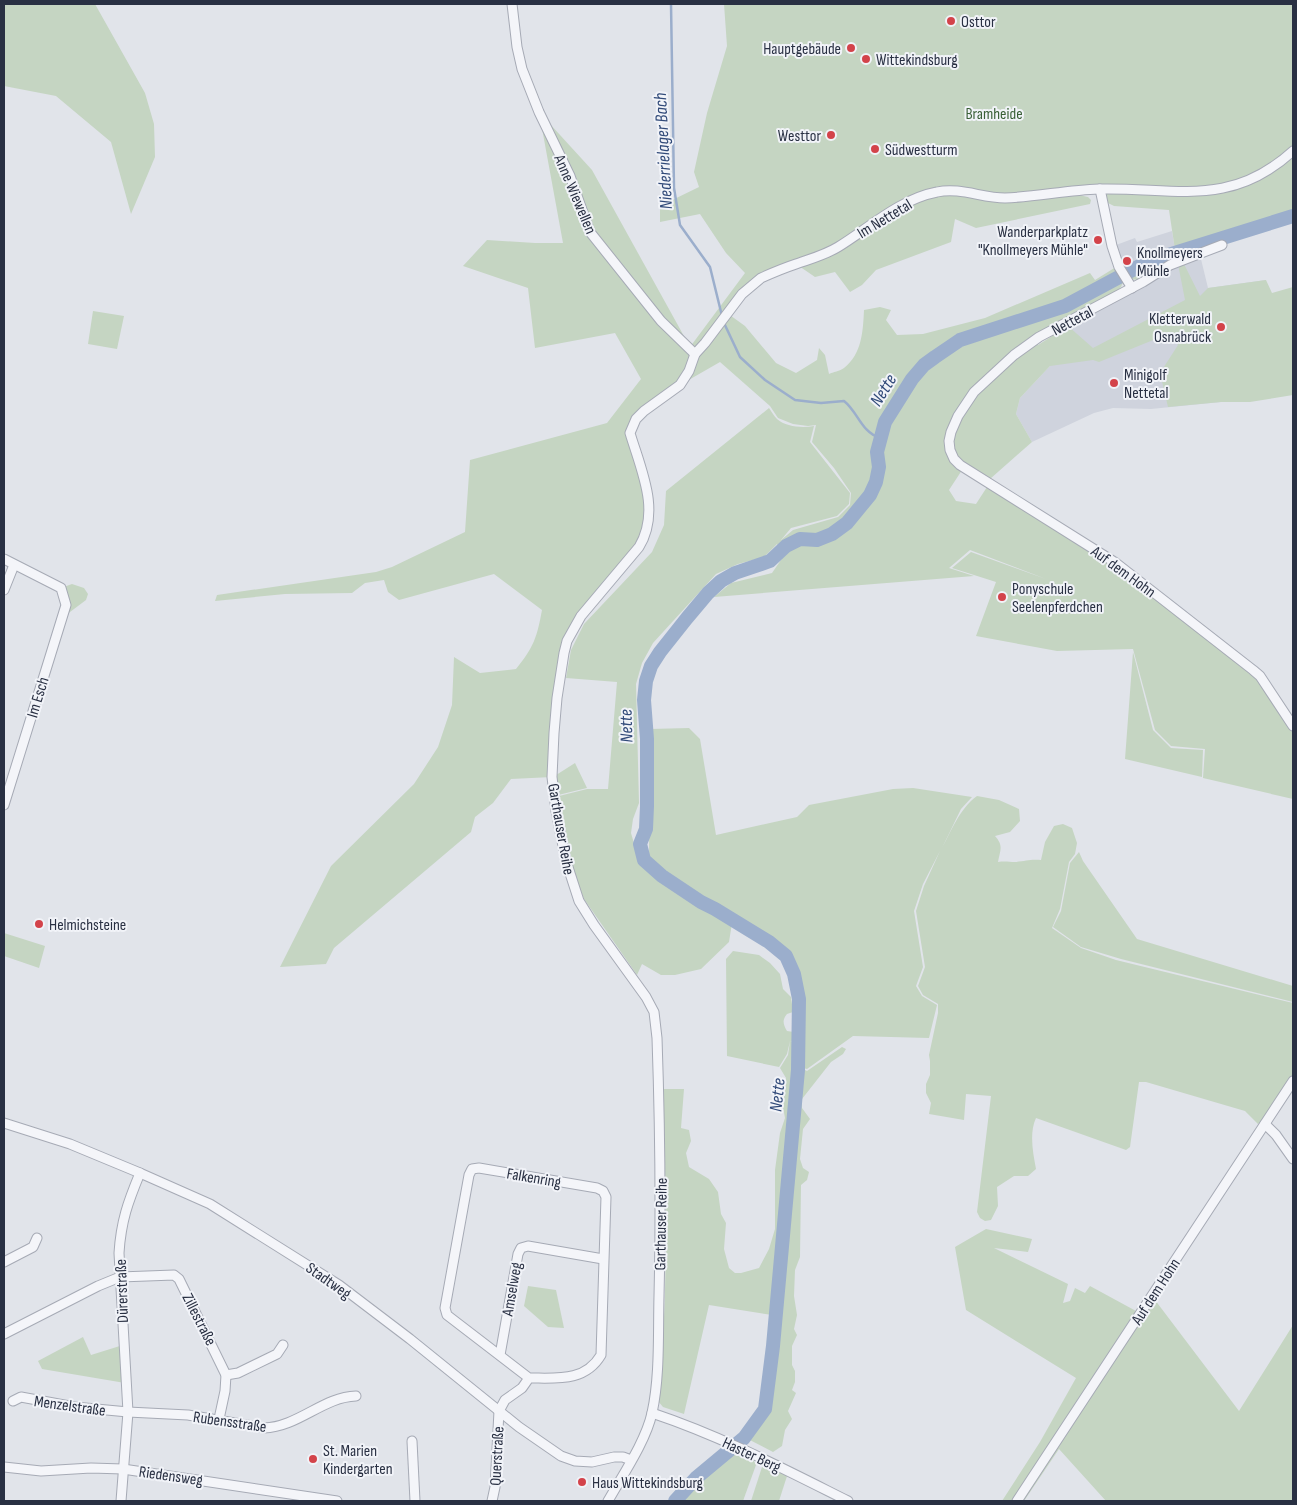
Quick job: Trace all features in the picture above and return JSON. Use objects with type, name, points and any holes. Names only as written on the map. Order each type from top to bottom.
[{"type":"street","name":"Anne Wiewellen","points":[[512,4],[517,47],[522,69],[538,112],[570,176],[590,232],[661,321],[695,354]]},
{"type":"street","name":"Im Nettetal","points":[[706,343],[742,294],[760,278],[826,253],[890,213],[924,195],[938,191],[955,191],[1004,198],[1100,189],[1204,192],[1240,184],[1267,172],[1293,151]]},
{"type":"street","points":[[1100,189],[1112,246],[1121,270],[1132,288]]},
{"type":"street","name":"Nettetal","points":[[951,432],[958,416],[974,392],[1014,355],[1039,337],[1132,288],[1170,265],[1222,245]]},
{"type":"street","name":"Garthauser Reihe","points":[[652,1413],[657,1360],[661,1207],[656,1019],[646,997],[584,910],[569,874],[553,788],[554,733],[561,668],[567,641],[581,616],[639,548],[645,537],[650,514],[647,493],[630,433],[632,425],[644,411],[680,386],[690,371],[695,354],[706,343]]},
{"type":"street","name":"Auf dem Hohn","points":[[951,432],[950,450],[954,459],[1116,563],[1253,670],[1260,676],[1293,726]]},
{"type":"street","points":[[4,559],[14,565],[4,590]]},
{"type":"street","name":"Im Esch","points":[[4,805],[66,605],[61,588],[14,565]]},
{"type":"street","name":"Auf dem Hohn","points":[[1016,1501],[1293,1081]]},
{"type":"street","name":"Stadtweg","points":[[4,1123],[70,1144],[140,1172],[210,1204],[331,1280],[410,1339],[498,1411],[561,1456],[575,1461],[592,1462],[614,1457],[623,1457],[631,1460]]},
{"type":"street","points":[[1264,1124],[1270,1129],[1293,1160]]},
{"type":"street","name":"Falkenring","points":[[472,1169],[488,1169],[597,1188],[603,1191],[606,1197],[601,1355],[598,1361],[581,1374],[529,1378],[500,1355],[447,1315],[445,1308],[469,1175],[472,1169]]},
{"type":"street","name":"Dürerstraße","points":[[121,1501],[128,1412],[119,1253],[126,1207],[140,1172]]},
{"type":"street","points":[[4,1262],[33,1247],[37,1238]]},
{"type":"street","name":"Amselweg","points":[[500,1355],[518,1254],[521,1248],[528,1246],[603,1259]]},
{"type":"street","name":"Zillestraße","points":[[120,1277],[174,1274],[179,1279],[226,1376]]},
{"type":"street","points":[[4,1334],[98,1286],[120,1277]]},
{"type":"street","points":[[219,1419],[226,1376],[238,1373],[277,1354],[283,1346]]},
{"type":"street","points":[[498,1411],[505,1400],[522,1388],[529,1378]]},
{"type":"street","name":"Rubensstraße","points":[[128,1412],[188,1414],[264,1428],[275,1428],[344,1397],[356,1396]]},
{"type":"street","name":"Menzelstraße","points":[[13,1401],[21,1397],[75,1407],[128,1412]]},
{"type":"street","name":"Querstraße","points":[[492,1501],[495,1487],[498,1411]]},
{"type":"street","points":[[608,1501],[645,1434],[652,1413]]},
{"type":"street","name":"Haster Berg","points":[[652,1413],[746,1450],[848,1501]]},
{"type":"street","points":[[412,1441],[415,1501]]},
{"type":"street","name":"Riedensweg","points":[[4,1467],[41,1471],[91,1468],[124,1469],[337,1501]]},
{"type":"shaded area","points":[[1172,231],[1175,250],[1148,258],[1125,271],[1116,245],[1135,238],[1137,242]]},
{"type":"shaded area","points":[[1200,255],[1208,288],[1266,280],[1250,402],[1221,402],[1151,409],[1113,408],[1094,413],[1032,442],[1016,414],[1020,398],[1050,366],[1068,326],[1170,267]]},
{"type":"green space","points":[[4,4],[95,4],[145,93],[154,124],[155,157],[131,214],[111,142],[56,96],[4,86]]},
{"type":"green space","name":"Bramheide","points":[[724,4],[1293,4],[1293,214],[1255,224],[1175,250],[1169,210],[1114,206],[1108,203],[1105,197],[1112,186],[1079,195],[1088,197],[1091,200],[1090,204],[976,228],[955,219],[951,242],[876,270],[862,285],[850,292],[835,272],[815,277],[796,264],[760,278],[727,313],[745,326],[776,363],[796,373],[817,360],[819,348],[825,355],[829,374],[844,368],[855,356],[862,334],[864,310],[880,307],[891,310],[886,320],[897,335],[923,334],[985,318],[1090,273],[1095,280],[1116,267],[1124,280],[1117,291],[1033,336],[1038,345],[1068,326],[1093,348],[1185,300],[1178,264],[1183,262],[1200,296],[1208,288],[1266,280],[1272,293],[1293,287],[1293,395],[1250,402],[1221,402],[1168,407],[1160,373],[1178,345],[1173,332],[1099,362],[1093,360],[1050,366],[1020,398],[1016,414],[1032,442],[990,479],[966,464],[949,490],[956,501],[976,504],[987,487],[1111,565],[1255,676],[1293,733],[1293,799],[1203,778],[1205,749],[1171,746],[1155,730],[1133,649],[1057,651],[976,636],[996,582],[952,568],[971,552],[1046,579],[970,550],[949,568],[974,576],[714,597],[731,583],[772,573],[783,557],[777,544],[764,557],[738,564],[716,574],[653,643],[642,663],[636,684],[639,803],[633,819],[631,833],[640,864],[700,906],[732,923],[729,942],[701,969],[675,975],[661,975],[642,964],[637,975],[584,899],[574,873],[559,796],[587,789],[608,789],[617,682],[566,678],[571,650],[584,624],[652,552],[664,525],[666,491],[769,408],[777,419],[785,424],[799,427],[814,426],[810,442],[850,493],[849,504],[837,516],[791,528],[781,540],[793,530],[838,517],[850,505],[851,493],[834,468],[812,442],[816,425],[793,424],[778,418],[770,406],[720,362],[680,385],[632,425],[647,493],[645,537],[567,641],[553,777],[575,763],[587,788],[554,796],[552,777],[511,779],[493,803],[475,817],[471,832],[334,948],[326,964],[280,967],[331,866],[414,784],[438,747],[452,705],[454,657],[480,673],[516,669],[534,641],[542,610],[494,574],[399,600],[388,592],[384,580],[365,583],[352,593],[285,594],[215,601],[217,595],[376,572],[392,567],[465,532],[470,460],[607,423],[641,379],[615,333],[535,348],[528,288],[463,266],[487,240],[563,243],[539,112],[592,170],[690,347],[745,273],[726,253],[700,214],[660,222],[660,206],[699,187],[694,172],[707,113],[727,46]]},
{"type":"green space","points":[[1283,221],[1282,225],[1221,243],[1138,280],[1128,277],[1150,263]]},
{"type":"green space","points":[[93,311],[124,316],[117,349],[88,344]]},
{"type":"green space","points":[[72,584],[84,588],[88,594],[86,600],[62,618],[65,605],[61,588]]},
{"type":"green space","points":[[1133,652],[1153,730],[1171,748],[1203,750],[1202,777],[1125,759]]},
{"type":"green space","points":[[689,728],[700,739],[716,835],[797,817],[809,805],[893,789],[913,788],[972,797],[961,809],[941,850],[960,814],[977,796],[999,800],[1019,809],[1020,821],[1010,832],[995,836],[1000,845],[998,862],[1041,860],[1045,842],[1054,826],[1063,824],[1072,828],[1077,843],[1075,854],[1069,862],[1060,909],[1052,928],[1081,948],[1116,960],[1293,1003],[1293,1075],[1266,1116],[1258,1124],[1245,1111],[1146,1082],[1139,1082],[1130,1147],[1126,1150],[1036,1118],[1032,1137],[1036,1169],[1028,1176],[1014,1176],[997,1187],[998,1206],[991,1220],[985,1221],[980,1218],[977,1212],[991,1096],[966,1094],[964,1120],[929,1114],[931,1103],[926,1093],[926,1084],[930,1075],[929,1055],[938,1013],[938,1004],[923,995],[918,986],[925,967],[916,911],[924,886],[940,851],[923,884],[914,911],[923,967],[916,986],[922,996],[937,1005],[929,1038],[853,1036],[807,1069],[803,1068],[803,1002],[797,976],[789,959],[778,946],[653,866],[649,859],[650,729]]},
{"type":"green space","points":[[1079,852],[1083,861],[1137,939],[1293,986],[1293,1002],[1121,959],[1081,947],[1053,927],[1061,911],[1070,863]]},
{"type":"green space","points":[[4,933],[45,946],[39,968],[4,956]]},
{"type":"green space","points":[[733,951],[759,955],[770,963],[780,974],[783,989],[791,997],[793,1012],[787,1014],[784,1022],[787,1031],[794,1032],[793,1042],[790,1041],[787,1054],[779,1067],[727,1056],[726,959]]},
{"type":"green space","points":[[790,1041],[794,1043],[803,1069],[807,1071],[842,1047],[846,1049],[843,1054],[831,1062],[802,1099],[802,1108],[810,1119],[803,1129],[800,1159],[803,1168],[809,1172],[807,1180],[801,1185],[800,1257],[795,1270],[794,1296],[797,1315],[794,1329],[797,1335],[792,1346],[792,1365],[795,1371],[795,1382],[792,1390],[796,1393],[788,1411],[792,1419],[785,1430],[782,1446],[773,1452],[742,1436],[762,1408],[772,1315],[709,1305],[684,1414],[663,1407],[658,1401],[665,1284],[666,1206],[663,1089],[684,1089],[681,1128],[689,1130],[691,1141],[686,1153],[689,1167],[709,1179],[718,1192],[721,1214],[726,1223],[724,1249],[729,1268],[735,1273],[741,1273],[759,1268],[769,1249],[775,1229],[775,1170],[780,1133],[785,1118],[783,1107],[786,1078],[780,1068],[788,1055]]},
{"type":"green space","points":[[986,1229],[1032,1239],[1028,1252],[994,1248],[1068,1284],[1063,1303],[1070,1301],[1075,1288],[1085,1293],[1090,1286],[1136,1311],[1012,1501],[1002,1501],[1040,1442],[1076,1378],[966,1310],[955,1247]]},
{"type":"green space","points":[[528,1286],[556,1290],[564,1328],[548,1327],[524,1306]]},
{"type":"green space","points":[[1155,1300],[1239,1411],[1293,1325],[1293,1501],[1106,1501],[1059,1449],[1024,1501],[1020,1501]]},
{"type":"green space","points":[[83,1337],[91,1355],[123,1345],[125,1383],[42,1369],[38,1361]]},
{"type":"green space","points":[[728,1448],[754,1461],[756,1465],[743,1501],[671,1501],[690,1481]]},
{"type":"green space","points":[[767,1466],[787,1476],[779,1501],[751,1501],[762,1467]]},
{"type":"waterway","name":"Niederrielager Bach","points":[[671,4],[674,188],[680,225],[710,267],[722,316]]},
{"type":"waterway","name":"Nette","points":[[675,1501],[696,1478],[744,1438],[765,1409],[773,1346],[798,1070],[799,999],[794,974],[786,956],[769,942],[701,902],[662,876],[644,860],[640,844],[646,829],[647,806],[647,739],[644,700],[646,681],[651,666],[687,618],[721,581],[735,573],[770,561],[786,546],[800,539],[817,540],[832,534],[847,523],[870,495],[876,482],[879,467],[877,452],[885,422],[912,379],[924,365],[935,357],[960,340],[1065,306],[1149,261],[1293,216]]},
{"type":"waterway","name":"Niederrielager Bach","points":[[724,323],[740,357],[765,380],[795,400],[821,403],[844,401],[864,427],[880,438]]},
{"type":"place","name":"Osttor","points":[[951,21]]},
{"type":"place","name":"Hauptgebäude","points":[[851,48]]},
{"type":"place","name":"Wittekindsburg","points":[[866,59]]},
{"type":"place","name":"Westtor","points":[[831,135]]},
{"type":"place","name":"Südwestturm","points":[[875,149]]},
{"type":"place","name":"Wanderparkplatz \"Knollmeyers Mühle\"","points":[[1098,240]]},
{"type":"place","name":"Knollmeyers Mühle","points":[[1127,261]]},
{"type":"place","name":"Kletterwald Osnabrück","points":[[1221,327]]},
{"type":"place","name":"Minigolf Nettetal","points":[[1114,383]]},
{"type":"place","name":"Ponyschule Seelenpferdchen","points":[[1002,597]]},
{"type":"place","name":"Helmichsteine","points":[[39,924]]},
{"type":"place","name":"St. Marien Kindergarten","points":[[313,1459]]},
{"type":"place","name":"Haus Wittekindsburg","points":[[582,1482]]}]
